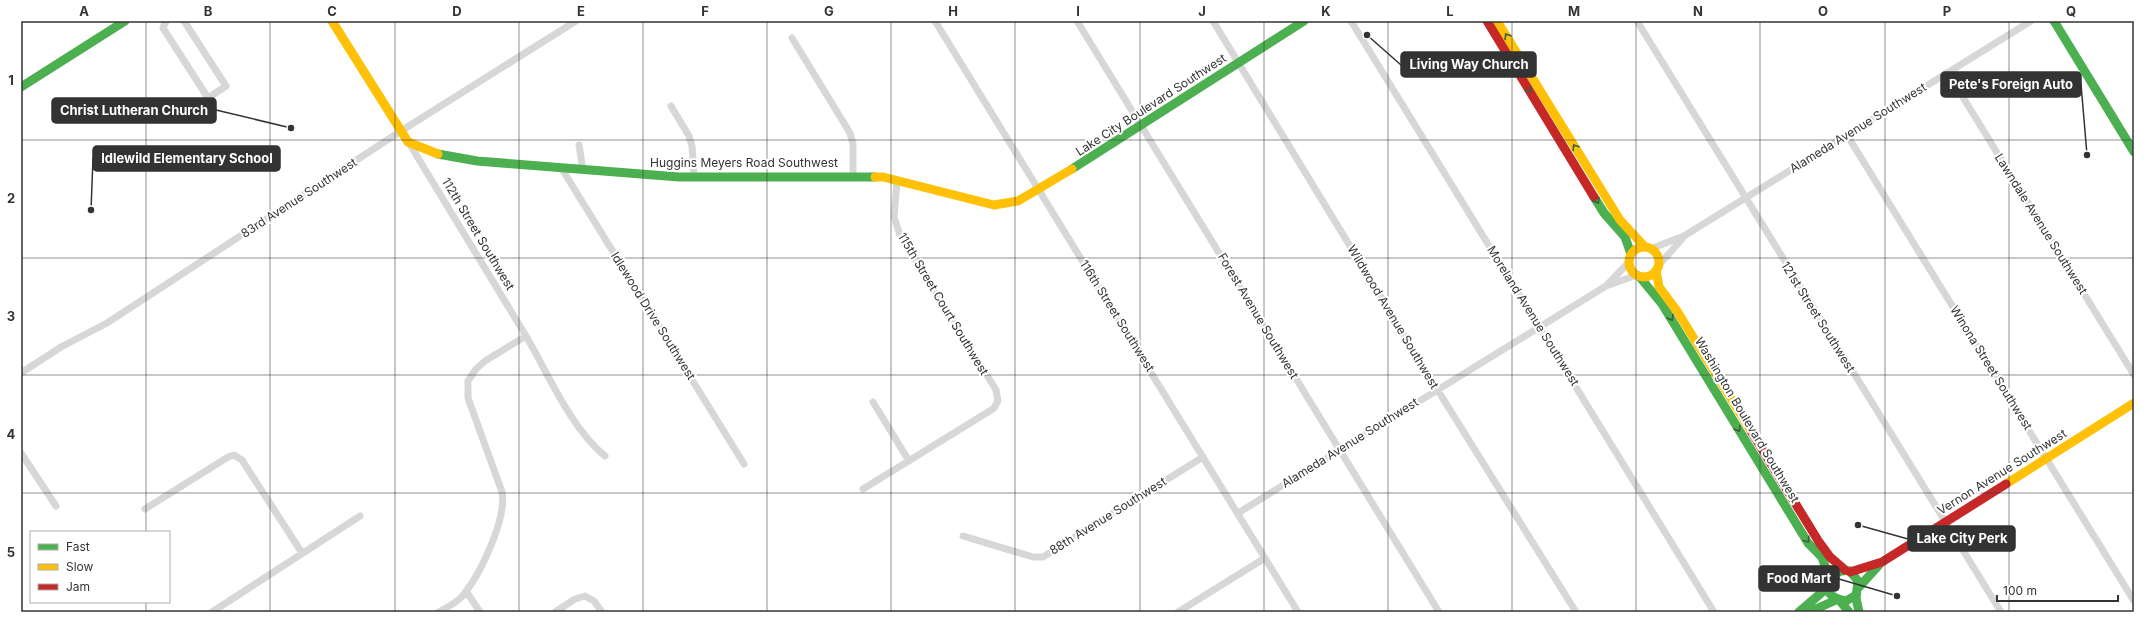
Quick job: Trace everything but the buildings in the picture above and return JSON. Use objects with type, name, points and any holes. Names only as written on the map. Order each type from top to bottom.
[{"type":"street","points":[[21,87],[125,21]]},
{"type":"street","points":[[166,21],[163,28],[208,98],[226,86],[184,21]]},
{"type":"street","name":"112th Street Southwest","points":[[332,21],[408,142],[526,336],[575,422],[592,446],[605,456]]},
{"type":"street","name":"83rd Avenue Southwest","points":[[21,374],[61,347],[107,323],[401,131],[576,21]]},
{"type":"street","name":"116th Street Southwest","points":[[935,21],[1298,612]]},
{"type":"street","name":"Forest Avenue Southwest","points":[[1077,21],[1439,612]]},
{"type":"street","name":"Wildwood Avenue Southwest","points":[[1213,21],[1437,389],[1576,612]]},
{"type":"street","name":"Lake City Boulevard Southwest","points":[[1008,204],[1039,190],[1304,21]]},
{"type":"street","name":"Moreland Avenue Southwest","points":[[1351,21],[1714,612]]},
{"type":"street","points":[[1487,21],[1604,214],[1625,237],[1632,271],[1638,276],[1648,276],[1657,268],[1657,256],[1620,220],[1497,21]]},
{"type":"street","name":"121st Street Southwest","points":[[1637,21],[2001,612]]},
{"type":"street","name":"Alameda Avenue Southwest","points":[[1648,248],[1684,236],[2031,21]]},
{"type":"street","points":[[2054,21],[2134,152]]},
{"type":"street","points":[[792,38],[850,133],[853,144],[853,176]]},
{"type":"street","name":"Lawndale Avenue Southwest","points":[[1948,72],[2134,375]]},
{"type":"street","points":[[671,106],[689,136],[692,146],[694,176]]},
{"type":"street","name":"Winona Street Southwest","points":[[1847,135],[2047,457],[2134,601]]},
{"type":"street","name":"Huggins Meyers Road Southwest","points":[[408,142],[419,148],[446,157],[562,169],[582,169],[679,178],[694,176],[883,177],[973,201],[994,205],[1008,204]]},
{"type":"street","points":[[579,145],[582,169]]},
{"type":"street","name":"Idlewood Drive Southwest","points":[[562,169],[744,464]]},
{"type":"street","name":"115th Street Court Southwest","points":[[897,181],[894,217],[900,235],[996,390],[998,401],[994,408],[909,461]]},
{"type":"street","name":"Alameda Avenue Southwest","points":[[1657,268],[1684,236]]},
{"type":"street","points":[[1630,258],[1636,249],[1648,248]]},
{"type":"street","name":"Alameda Avenue Southwest","points":[[1606,286],[1630,258]]},
{"type":"street","name":"Washington Boulevard Southwest","points":[[1657,268],[1662,292],[1684,323],[1818,542],[1830,557],[1848,571]]},
{"type":"street","name":"Alameda Avenue Southwest","points":[[1238,513],[1606,286],[1638,276]]},
{"type":"street","name":"Washington Boulevard Southwest","points":[[1638,276],[1662,304],[1808,543],[1822,557],[1829,578]]},
{"type":"street","points":[[439,612],[461,598],[480,568],[497,528],[503,506],[502,492],[468,398],[468,381],[476,369],[485,361],[526,336]]},
{"type":"street","points":[[863,489],[909,461],[873,402]]},
{"type":"street","name":"Vernon Avenue Southwest","points":[[1857,591],[1882,562],[2134,403]]},
{"type":"street","points":[[21,453],[56,506]]},
{"type":"street","points":[[146,509],[228,457],[234,455],[239,457],[302,553]]},
{"type":"street","name":"88th Avenue Southwest","points":[[963,536],[1033,557],[1043,557],[1203,457]]},
{"type":"street","points":[[212,612],[360,516]]},
{"type":"street","points":[[1178,612],[1265,558]]},
{"type":"street","name":"Vernon Avenue Southwest","points":[[1848,571],[1882,562]]},
{"type":"street","points":[[1799,612],[1827,588],[1829,578],[1837,571],[1848,571],[1856,577],[1859,612]]},
{"type":"street","points":[[1827,588],[1832,597],[1849,612]]},
{"type":"street","points":[[466,591],[480,612]]},
{"type":"street","points":[[1809,612],[1828,602],[1850,600],[1857,591]]},
{"type":"street","points":[[555,612],[580,596],[588,597],[597,604],[602,612]]},
{"type":"traffic: fast","points":[[21,87],[125,21]]},
{"type":"traffic: fast","points":[[1072,169],[1304,21]]},
{"type":"traffic: fast","points":[[2054,21],[2134,152]]},
{"type":"traffic: fast","points":[[438,154],[477,161],[679,177],[875,177]]},
{"type":"traffic: fast","points":[[1594,197],[1604,213],[1625,237],[1631,254]]},
{"type":"traffic: fast","points":[[1639,276],[1662,304],[1808,543],[1822,557],[1829,578]]},
{"type":"traffic: fast","points":[[1859,587],[1879,565]]},
{"type":"traffic: fast","points":[[1856,595],[1846,601],[1836,598],[1830,594],[1827,588],[1831,577],[1836,573],[1850,571],[1858,581],[1856,598],[1859,612]]},
{"type":"traffic: fast","points":[[1799,612],[1827,588]]},
{"type":"traffic: fast","points":[[1809,612],[1836,600]]},
{"type":"traffic: fast","points":[[1840,601],[1849,612]]},
{"type":"traffic: slow","points":[[332,21],[408,142],[438,154]]},
{"type":"traffic: slow","points":[[1497,21],[1620,220],[1645,247]]},
{"type":"traffic: slow","points":[[875,177],[883,177],[994,205],[1018,201],[1072,169]]},
{"type":"traffic: slow","points":[[1644,247],[1655,251],[1659,262],[1655,273],[1644,277],[1633,273],[1629,262],[1633,251],[1644,247]]},
{"type":"traffic: slow","points":[[1656,270],[1659,287],[1677,311],[1751,431]]},
{"type":"traffic: slow","points":[[2006,484],[2134,403]]},
{"type":"traffic: jam","points":[[1487,21],[1594,197]]},
{"type":"traffic: jam","points":[[1751,431],[1819,542],[1830,557],[1845,570]]},
{"type":"traffic: jam","points":[[1850,572],[1882,562],[2006,484]]},
{"type":"place","name":"Living Way Church","points":[[1367,35]]},
{"type":"place","name":"Christ Lutheran Church","points":[[291,128]]},
{"type":"place","name":"Pete's Foreign Auto","points":[[2087,155]]},
{"type":"place","name":"Idlewild Elementary School","points":[[91,210]]},
{"type":"place","name":"Lake City Perk","points":[[1858,525]]},
{"type":"place","name":"Food Mart","points":[[1897,596]]}]
